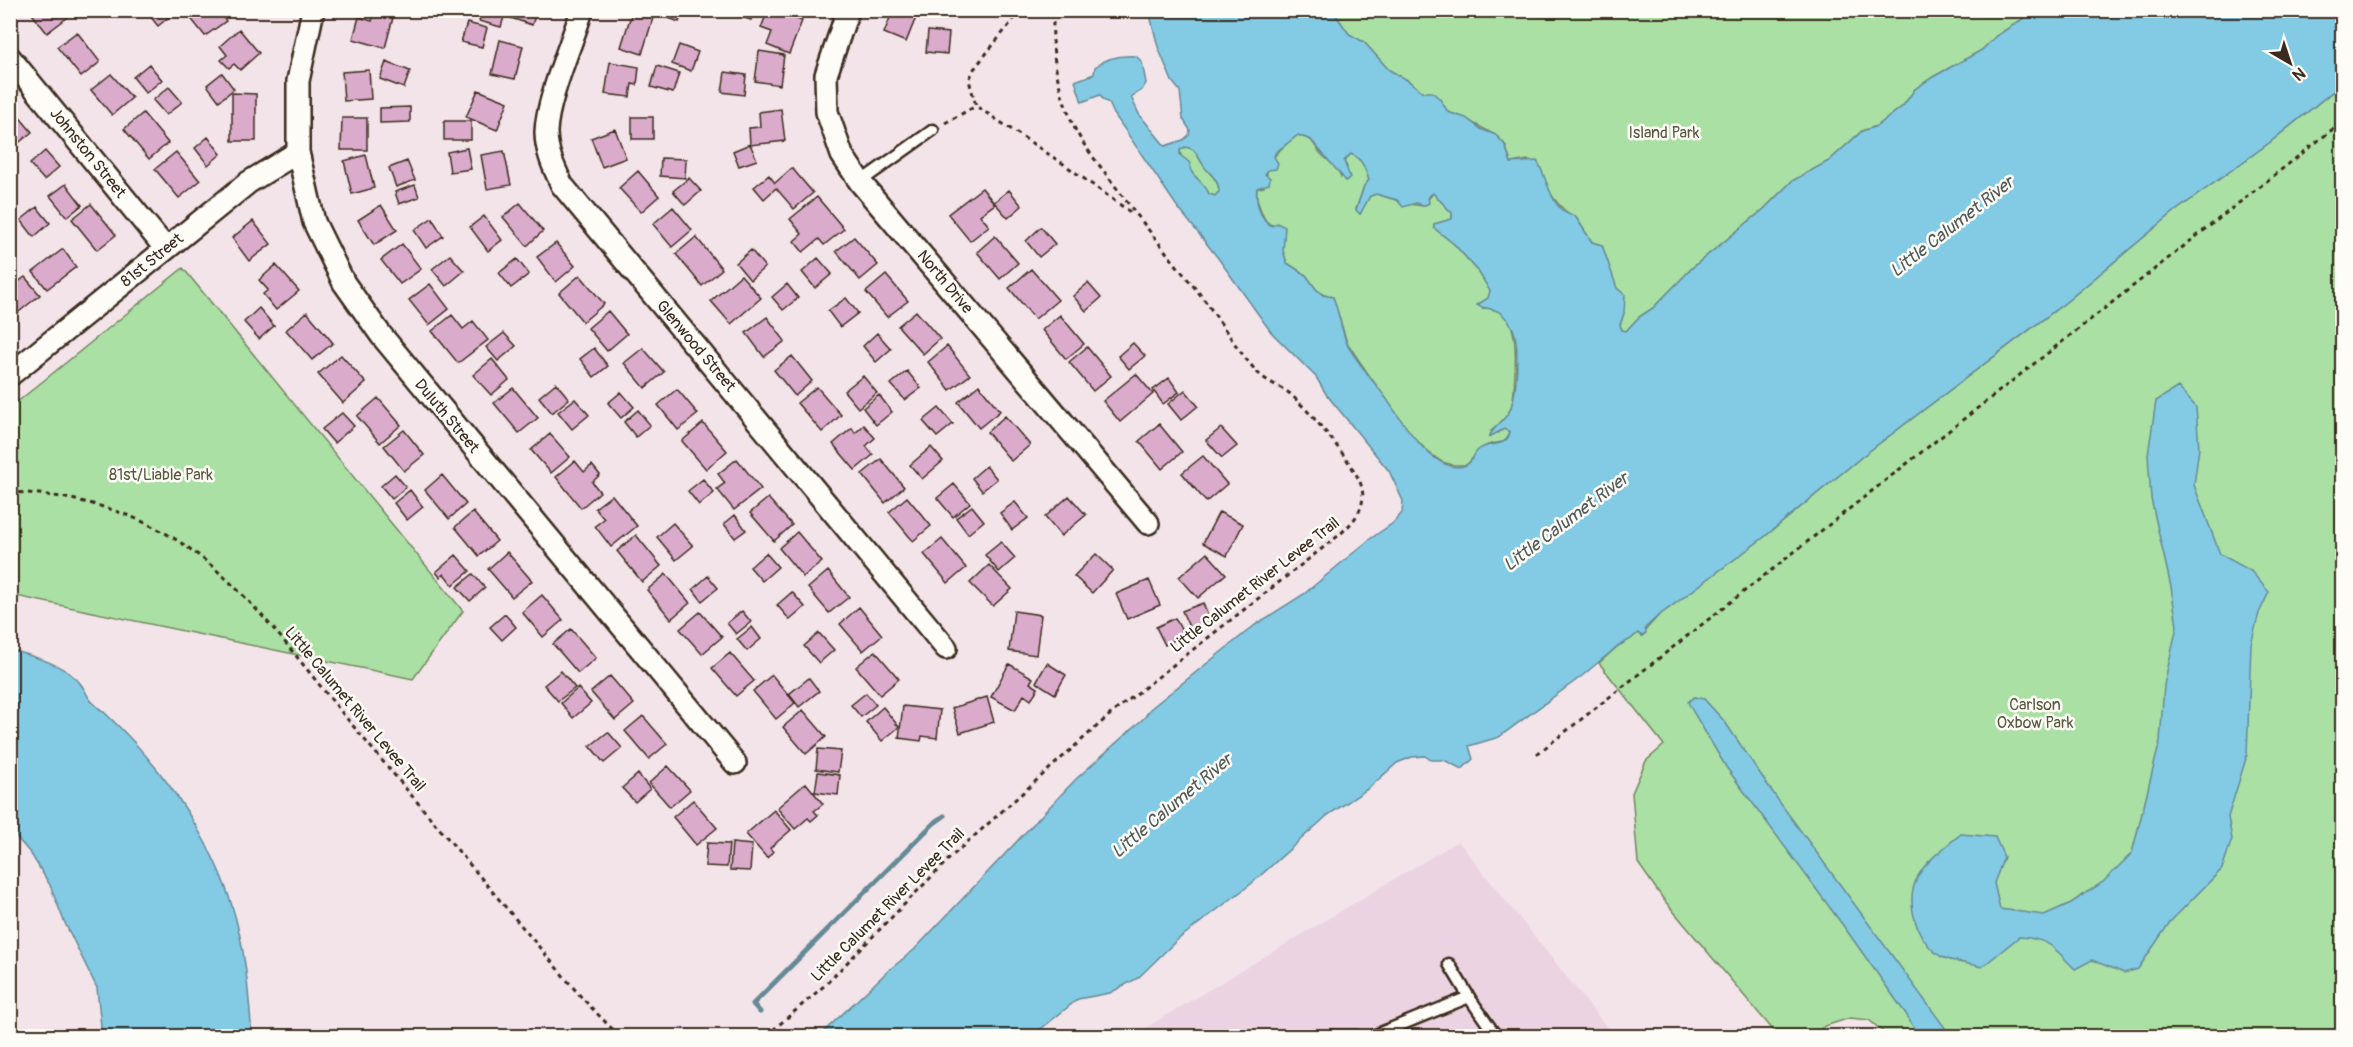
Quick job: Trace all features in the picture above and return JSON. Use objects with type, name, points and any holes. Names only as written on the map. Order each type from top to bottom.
[{"type":"street","name":"Duluth Street","points":[[313,10],[298,81],[298,152],[314,222],[344,283],[381,335],[735,763]]},
{"type":"street","name":"Glenwood Street","points":[[582,10],[551,105],[546,132],[550,158],[562,185],[946,648]]},
{"type":"street","name":"North Drive","points":[[848,10],[826,75],[827,112],[842,155],[860,182],[1148,523]]},
{"type":"street","name":"Johnston Street","points":[[12,62],[166,249]]},
{"type":"street","name":"81st Street","points":[[10,375],[249,182],[298,152]]},
{"type":"lane","points":[[860,182],[933,130]]},
{"type":"lane","points":[[1449,964],[1496,1036]]},
{"type":"lane","points":[[1373,1036],[1469,997]]},
{"type":"lane","points":[[1331,1036],[1357,1036]]},
{"type":"path","points":[[1021,10],[974,69],[969,80],[976,105],[1137,217]]},
{"type":"path","name":"Little Calumet River Levee Trail","points":[[766,1036],[824,986],[951,857],[1112,713],[1338,536],[1359,513],[1363,493],[1347,461],[1302,406],[1288,393],[1257,372],[1137,217],[1084,143],[1070,118],[1053,60],[1054,10]]},
{"type":"path","points":[[933,130],[976,105]]},
{"type":"path","points":[[1537,754],[2343,122]]},
{"type":"path","name":"Little Calumet River Levee Trail","points":[[10,492],[65,498],[121,513],[171,537],[217,571],[275,633],[582,998],[619,1036]]},
{"type":"shaded area","points":[[1458,841],[1614,1036],[1132,1036]]},
{"type":"green space","name":"Island Park","points":[[1333,11],[2035,11],[1996,36],[1982,50],[1915,89],[1903,106],[1877,126],[1862,131],[1829,161],[1792,181],[1764,209],[1693,267],[1653,308],[1639,317],[1626,331],[1622,330],[1620,325],[1624,313],[1602,245],[1592,242],[1575,216],[1569,214],[1556,201],[1528,160],[1511,163],[1505,145],[1495,136],[1447,112],[1440,99],[1423,92],[1389,70],[1364,42],[1349,34]]},
{"type":"green space","name":"Carlson Oxbow Park","points":[[2342,84],[2342,1036],[1888,1036],[1869,1020],[1850,1018],[1825,1026],[1810,1036],[1778,1036],[1664,900],[1638,863],[1632,793],[1646,761],[1664,745],[1599,663],[1618,646],[1638,633],[1642,636],[1657,617],[1763,538],[1864,455],[2066,302],[2174,212],[2269,143]]},
{"type":"green space","points":[[1298,135],[1311,140],[1321,154],[1338,169],[1341,177],[1347,167],[1344,161],[1351,154],[1361,162],[1369,180],[1364,186],[1356,209],[1360,214],[1370,196],[1376,194],[1423,206],[1433,193],[1452,213],[1452,219],[1434,224],[1434,228],[1454,244],[1478,271],[1491,291],[1489,298],[1478,305],[1482,308],[1494,309],[1509,321],[1515,341],[1514,397],[1512,406],[1502,422],[1491,431],[1498,433],[1504,429],[1510,432],[1506,440],[1485,447],[1466,465],[1442,462],[1428,452],[1406,429],[1347,343],[1333,297],[1324,295],[1316,289],[1306,275],[1287,263],[1283,251],[1284,227],[1268,223],[1257,201],[1257,188],[1264,187],[1265,178],[1274,157]]},
{"type":"green space","points":[[1185,147],[1196,152],[1204,167],[1215,180],[1219,192],[1215,196],[1209,194],[1184,162],[1180,150]]},
{"type":"green space","name":"81st/Liable Park","points":[[183,268],[463,611],[413,679],[11,595],[11,407]]},
{"type":"water","name":"Little Calumet River","points":[[1149,11],[1333,11],[1349,34],[1364,42],[1389,70],[1423,92],[1432,92],[1440,99],[1448,112],[1466,118],[1481,129],[1496,135],[1505,145],[1511,163],[1537,161],[1560,209],[1575,216],[1592,242],[1602,245],[1617,288],[1625,295],[1624,313],[1620,325],[1622,330],[1626,331],[1639,317],[1653,308],[1693,267],[1764,209],[1792,181],[1829,161],[1862,131],[1877,126],[1903,106],[1915,89],[1982,50],[1996,36],[2035,11],[2342,11],[2342,84],[2269,143],[2174,212],[2066,302],[1864,455],[1763,538],[1657,617],[1645,628],[1646,633],[1642,636],[1638,633],[1618,646],[1582,676],[1499,737],[1469,746],[1473,759],[1462,769],[1444,760],[1431,760],[1425,756],[1412,757],[1397,763],[1369,788],[1328,815],[1251,884],[1176,941],[1138,978],[1110,993],[1078,999],[1032,1036],[819,1036],[889,970],[914,950],[1075,780],[1145,717],[1150,709],[1255,625],[1304,594],[1370,539],[1393,523],[1402,513],[1403,501],[1389,471],[1326,394],[1316,377],[1271,332],[1218,258],[1176,205],[1114,114],[1109,103],[1100,95],[1082,102],[1075,81],[1094,74],[1095,67],[1104,61],[1136,56],[1142,62],[1146,83],[1142,90],[1131,97],[1139,114],[1165,146],[1183,140],[1189,135],[1190,130],[1183,119],[1180,91],[1172,81],[1158,47]],"holes":[[[1298,135],[1311,140],[1346,181],[1350,177],[1344,161],[1351,154],[1361,162],[1369,180],[1364,186],[1356,210],[1360,214],[1370,196],[1376,194],[1397,200],[1403,207],[1416,203],[1423,206],[1429,203],[1428,197],[1433,193],[1452,213],[1452,219],[1434,224],[1434,228],[1454,244],[1478,271],[1490,291],[1488,298],[1477,305],[1499,312],[1512,327],[1517,359],[1512,405],[1489,437],[1504,429],[1510,432],[1505,441],[1481,448],[1466,465],[1454,467],[1442,463],[1431,455],[1409,431],[1348,346],[1333,297],[1323,295],[1306,275],[1287,263],[1283,251],[1285,227],[1277,223],[1272,226],[1261,215],[1257,188],[1269,184],[1270,178],[1265,174],[1268,170],[1276,169],[1278,163],[1274,157],[1275,153]],[[1185,147],[1194,151],[1215,179],[1219,187],[1219,192],[1215,196],[1209,194],[1191,171],[1190,163],[1180,155],[1180,150]]]},
{"type":"water","points":[[2178,387],[2196,407],[2199,448],[2194,485],[2220,554],[2251,571],[2269,592],[2259,613],[2251,644],[2247,755],[2228,817],[2232,839],[2222,869],[2170,922],[2138,969],[2124,973],[2092,960],[2075,969],[2045,942],[2019,937],[1982,967],[1942,957],[1931,949],[1918,929],[1913,912],[1914,885],[1927,864],[1961,834],[1995,837],[2004,857],[1994,883],[2000,909],[2044,915],[2071,903],[2103,882],[2132,853],[2160,741],[2164,685],[2177,626],[2171,587],[2151,499],[2148,455],[2156,401]]},
{"type":"water","points":[[10,649],[51,663],[76,678],[92,702],[128,735],[149,760],[188,813],[205,842],[231,901],[244,958],[252,1036],[102,1036],[97,988],[64,921],[50,885],[31,854],[11,831]]},
{"type":"water","points":[[1694,697],[1704,699],[1725,722],[1778,800],[1951,1036],[1918,1036],[1906,1014],[1842,924],[1726,767],[1688,702]]},
{"type":"building","points":[[29,10],[75,10],[76,11],[47,33]]},
{"type":"building","points":[[172,10],[174,13],[158,26],[146,11]]},
{"type":"building","points":[[218,10],[226,21],[205,36],[185,11]]},
{"type":"building","points":[[375,10],[395,10],[385,48],[353,39],[359,17],[372,21]]},
{"type":"building","points":[[482,10],[506,10],[501,27],[479,21]]},
{"type":"building","points":[[510,10],[537,10],[532,25],[508,17]]},
{"type":"building","points":[[663,10],[684,10],[679,22],[661,15]]},
{"type":"building","points":[[733,10],[754,10],[751,20],[732,14]]},
{"type":"building","points":[[768,10],[775,10],[802,21],[789,54],[767,45],[772,32],[761,28]]},
{"type":"building","points":[[893,10],[919,10],[906,42],[884,33]]},
{"type":"building","points":[[632,12],[653,18],[642,54],[621,47]]},
{"type":"building","points":[[467,23],[487,28],[482,47],[461,42]]},
{"type":"building","points":[[239,29],[259,53],[240,70],[234,64],[229,68],[221,60],[227,55],[220,46]]},
{"type":"building","points":[[928,31],[949,33],[947,54],[926,52]]},
{"type":"building","points":[[77,32],[100,62],[81,77],[57,47]]},
{"type":"building","points":[[500,40],[523,46],[515,79],[492,74]]},
{"type":"building","points":[[679,45],[698,52],[691,71],[672,64]]},
{"type":"building","points":[[759,51],[784,55],[780,85],[755,81]]},
{"type":"building","points":[[386,62],[410,71],[404,88],[380,79]]},
{"type":"building","points":[[610,62],[639,67],[637,85],[632,84],[630,97],[605,94]]},
{"type":"building","points":[[149,64],[162,80],[146,93],[133,77]]},
{"type":"building","points":[[657,66],[679,73],[673,93],[651,87]]},
{"type":"building","points":[[369,70],[371,99],[344,101],[342,72]]},
{"type":"building","points":[[725,72],[746,75],[744,95],[722,92]]},
{"type":"building","points":[[222,73],[234,89],[219,101],[207,85]]},
{"type":"building","points":[[111,74],[132,98],[112,115],[91,90]]},
{"type":"building","points":[[169,87],[182,102],[166,115],[153,100]]},
{"type":"building","points":[[478,90],[508,102],[497,130],[466,117]]},
{"type":"building","points":[[232,93],[256,94],[256,141],[232,141]]},
{"type":"building","points":[[410,107],[410,122],[380,123],[380,108]]},
{"type":"building","points":[[781,109],[785,141],[750,145],[749,128],[760,127],[759,112]]},
{"type":"building","points":[[16,113],[32,132],[10,150],[10,118]]},
{"type":"building","points":[[143,113],[168,143],[149,159],[124,129]]},
{"type":"building","points":[[632,117],[653,117],[653,139],[632,139]]},
{"type":"building","points":[[342,118],[367,118],[367,150],[341,150]]},
{"type":"building","points":[[444,121],[471,121],[471,140],[444,140]]},
{"type":"building","points":[[615,129],[626,158],[602,167],[591,138]]},
{"type":"building","points":[[208,137],[221,154],[208,165],[195,148]]},
{"type":"building","points":[[750,144],[757,160],[739,166],[733,151]]},
{"type":"building","points":[[467,148],[471,169],[450,172],[447,152]]},
{"type":"building","points":[[45,151],[59,167],[44,180],[30,164]]},
{"type":"building","points":[[504,151],[511,185],[487,189],[481,155]]},
{"type":"building","points":[[176,152],[200,181],[179,198],[155,169]]},
{"type":"building","points":[[366,155],[374,188],[352,194],[344,161]]},
{"type":"building","points":[[661,158],[686,159],[685,178],[660,176]]},
{"type":"building","points":[[407,161],[415,180],[396,187],[389,168]]},
{"type":"building","points":[[792,168],[813,193],[794,209],[776,188],[764,199],[754,187],[769,175],[775,183]]},
{"type":"building","points":[[638,171],[659,196],[641,212],[619,188]]},
{"type":"building","points":[[689,178],[701,191],[685,205],[673,191]]},
{"type":"building","points":[[66,184],[82,205],[67,217],[50,196]]},
{"type":"building","points":[[415,185],[419,197],[399,204],[395,192]]},
{"type":"building","points":[[982,188],[995,204],[980,215],[989,226],[970,241],[948,214]]},
{"type":"building","points":[[1009,190],[1022,206],[1008,218],[994,202]]},
{"type":"building","points":[[817,197],[844,229],[824,245],[819,239],[803,252],[794,241],[802,234],[790,219]]},
{"type":"building","points":[[520,203],[543,231],[527,246],[503,217]]},
{"type":"building","points":[[91,204],[116,235],[97,250],[72,219]]},
{"type":"building","points":[[381,205],[397,230],[374,245],[358,220]]},
{"type":"building","points":[[37,207],[50,223],[34,237],[21,220]]},
{"type":"building","points":[[673,207],[692,230],[672,247],[653,224]]},
{"type":"building","points":[[484,216],[502,240],[488,251],[470,227]]},
{"type":"building","points":[[432,218],[443,236],[426,248],[414,230]]},
{"type":"building","points":[[253,221],[271,244],[249,261],[232,238]]},
{"type":"building","points":[[1041,227],[1055,244],[1039,257],[1026,241]]},
{"type":"building","points":[[995,236],[1018,263],[1000,279],[977,252]]},
{"type":"building","points":[[696,237],[722,269],[702,286],[676,254]]},
{"type":"building","points":[[854,237],[878,265],[860,280],[836,251]]},
{"type":"building","points":[[556,243],[575,266],[556,282],[537,257]]},
{"type":"building","points":[[402,244],[421,269],[400,284],[381,260]]},
{"type":"building","points":[[63,249],[76,267],[47,289],[33,272]]},
{"type":"building","points":[[751,250],[765,267],[750,280],[736,263]]},
{"type":"building","points":[[450,255],[464,271],[446,286],[432,269]]},
{"type":"building","points":[[818,258],[832,274],[815,288],[802,272]]},
{"type":"building","points":[[517,259],[529,274],[511,288],[499,273]]},
{"type":"building","points":[[276,265],[299,291],[276,310],[263,294],[268,290],[259,280]]},
{"type":"building","points":[[1031,269],[1058,300],[1035,319],[1009,288]]},
{"type":"building","points":[[580,275],[604,304],[583,322],[559,293]]},
{"type":"building","points":[[741,275],[761,298],[731,324],[711,301]]},
{"type":"building","points":[[886,275],[908,301],[887,317],[866,292]]},
{"type":"building","points":[[25,277],[40,295],[10,319],[10,288]]},
{"type":"building","points":[[1088,283],[1101,298],[1086,311],[1073,296]]},
{"type":"building","points":[[430,284],[449,309],[429,325],[409,300]]},
{"type":"building","points":[[787,284],[798,298],[783,310],[772,297]]},
{"type":"building","points":[[846,298],[858,313],[840,327],[828,311]]},
{"type":"building","points":[[259,308],[274,326],[259,339],[244,322]]},
{"type":"building","points":[[608,311],[627,334],[607,351],[588,328]]},
{"type":"building","points":[[916,311],[940,339],[923,354],[898,326]]},
{"type":"building","points":[[307,312],[333,343],[312,360],[286,330]]},
{"type":"building","points":[[452,315],[463,329],[473,321],[488,340],[458,363],[432,331]]},
{"type":"building","points":[[1060,315],[1084,344],[1066,359],[1042,330]]},
{"type":"building","points":[[767,317],[785,341],[764,357],[746,333]]},
{"type":"building","points":[[504,333],[516,346],[498,361],[486,347]]},
{"type":"building","points":[[877,333],[891,349],[876,362],[863,346]]},
{"type":"building","points":[[1133,343],[1145,356],[1129,369],[1118,356]]},
{"type":"building","points":[[947,346],[970,375],[950,390],[928,362]]},
{"type":"building","points":[[1087,347],[1111,376],[1093,391],[1069,362]]},
{"type":"building","points":[[594,348],[608,366],[594,377],[580,359]]},
{"type":"building","points":[[643,348],[664,372],[645,388],[624,363]]},
{"type":"building","points":[[341,355],[366,383],[343,403],[318,374]]},
{"type":"building","points":[[792,356],[812,381],[795,396],[774,370]]},
{"type":"building","points":[[492,359],[509,380],[491,395],[473,375]]},
{"type":"building","points":[[907,371],[921,388],[905,400],[891,384]]},
{"type":"building","points":[[1136,374],[1153,394],[1120,422],[1103,401]]},
{"type":"building","points":[[863,376],[877,393],[858,408],[844,391]]},
{"type":"building","points":[[1169,378],[1179,392],[1163,404],[1153,390]]},
{"type":"building","points":[[556,383],[569,399],[552,413],[539,397]]},
{"type":"building","points":[[979,385],[1000,411],[979,428],[958,402]]},
{"type":"building","points":[[817,387],[841,415],[822,432],[797,403]]},
{"type":"building","points":[[513,388],[538,418],[519,433],[494,403]]},
{"type":"building","points":[[677,389],[698,414],[678,430],[658,405]]},
{"type":"building","points":[[1185,390],[1198,406],[1181,420],[1168,404]]},
{"type":"building","points":[[621,392],[634,407],[621,418],[608,403]]},
{"type":"building","points":[[879,395],[892,412],[876,425],[863,408]]},
{"type":"building","points":[[378,398],[401,425],[380,443],[357,416]]},
{"type":"building","points":[[575,399],[589,415],[572,429],[558,412]]},
{"type":"building","points":[[939,408],[953,424],[937,437],[923,421]]},
{"type":"building","points":[[638,410],[650,425],[636,437],[624,422]]},
{"type":"building","points":[[342,413],[354,426],[334,443],[322,429]]},
{"type":"building","points":[[1005,416],[1030,445],[1011,461],[987,432]]},
{"type":"building","points":[[703,423],[727,451],[706,469],[682,441]]},
{"type":"building","points":[[1159,424],[1182,452],[1162,469],[1139,441]]},
{"type":"building","points":[[864,425],[875,438],[866,446],[873,455],[855,470],[833,444],[852,428],[855,433]]},
{"type":"building","points":[[1221,428],[1237,446],[1222,458],[1206,440]]},
{"type":"building","points":[[404,430],[424,455],[404,471],[384,446]]},
{"type":"building","points":[[550,434],[570,457],[551,473],[531,450]]},
{"type":"building","points":[[931,447],[943,461],[922,479],[910,465]]},
{"type":"building","points":[[1203,456],[1227,484],[1206,502],[1182,473]]},
{"type":"building","points":[[737,459],[761,489],[734,510],[717,489],[725,483],[718,474]]},
{"type":"building","points":[[881,459],[904,487],[885,503],[862,474]]},
{"type":"building","points":[[575,461],[584,472],[592,465],[600,475],[592,482],[600,492],[581,508],[556,477]]},
{"type":"building","points":[[986,466],[997,479],[982,491],[972,478]]},
{"type":"building","points":[[395,474],[406,487],[392,499],[381,486]]},
{"type":"building","points":[[442,475],[466,504],[449,519],[425,490]]},
{"type":"building","points":[[703,479],[714,493],[699,505],[688,491]]},
{"type":"building","points":[[954,484],[970,503],[953,517],[937,498]]},
{"type":"building","points":[[410,490],[423,507],[407,520],[394,503]]},
{"type":"building","points":[[612,495],[637,526],[611,547],[595,526],[604,519],[595,508]]},
{"type":"building","points":[[1069,496],[1086,515],[1061,536],[1045,517]]},
{"type":"building","points":[[907,497],[931,526],[913,541],[889,512]]},
{"type":"building","points":[[768,498],[792,525],[774,541],[750,513]]},
{"type":"building","points":[[1015,502],[1028,518],[1012,530],[1000,513]]},
{"type":"building","points":[[972,506],[984,521],[968,534],[956,518]]},
{"type":"building","points":[[473,512],[497,541],[479,556],[455,527]]},
{"type":"building","points":[[1219,512],[1243,524],[1227,556],[1203,543]]},
{"type":"building","points":[[735,515],[746,530],[735,538],[724,524]]},
{"type":"building","points":[[673,523],[693,546],[676,560],[657,537]]},
{"type":"building","points":[[797,532],[822,562],[803,577],[779,548]]},
{"type":"building","points":[[636,535],[661,566],[642,582],[617,551]]},
{"type":"building","points":[[942,539],[966,568],[948,583],[924,554]]},
{"type":"building","points":[[1001,542],[1015,558],[999,572],[985,555]]},
{"type":"building","points":[[507,552],[532,581],[512,597],[488,569]]},
{"type":"building","points":[[766,553],[778,567],[762,581],[750,567]]},
{"type":"building","points":[[1207,553],[1226,574],[1198,598],[1179,577]]},
{"type":"building","points":[[1096,554],[1113,570],[1092,593],[1074,576]]},
{"type":"building","points":[[456,555],[470,571],[453,585],[444,574],[440,577],[436,572]]},
{"type":"building","points":[[989,565],[1012,589],[993,606],[970,583]]},
{"type":"building","points":[[828,571],[849,597],[829,613],[808,588]]},
{"type":"building","points":[[473,574],[485,588],[470,601],[457,587]]},
{"type":"building","points":[[666,574],[690,603],[671,619],[647,590]]},
{"type":"building","points":[[708,576],[718,588],[702,601],[693,589]]},
{"type":"building","points":[[1149,580],[1160,605],[1127,619],[1116,594]]},
{"type":"building","points":[[792,592],[805,607],[790,620],[777,605]]},
{"type":"building","points":[[542,595],[563,620],[543,637],[522,612]]},
{"type":"building","points":[[1203,603],[1210,621],[1190,629],[1182,611]]},
{"type":"building","points":[[859,607],[882,635],[863,651],[840,624]]},
{"type":"building","points":[[742,611],[751,622],[736,634],[727,623]]},
{"type":"building","points":[[1014,611],[1041,615],[1036,655],[1009,651]]},
{"type":"building","points":[[700,612],[722,637],[702,654],[680,629]]},
{"type":"building","points":[[505,614],[516,627],[502,640],[490,627]]},
{"type":"building","points":[[1175,618],[1184,635],[1165,645],[1156,627]]},
{"type":"building","points":[[752,627],[761,639],[747,651],[737,639]]},
{"type":"building","points":[[571,629],[596,658],[578,673],[553,644]]},
{"type":"building","points":[[819,633],[834,650],[819,663],[804,646]]},
{"type":"building","points":[[875,651],[899,679],[880,695],[856,667]]},
{"type":"building","points":[[730,653],[754,681],[736,696],[712,668]]},
{"type":"building","points":[[1047,663],[1066,675],[1055,694],[1036,682]]},
{"type":"building","points":[[1009,664],[1033,678],[1030,683],[1038,688],[1031,700],[1024,695],[1015,710],[991,697]]},
{"type":"building","points":[[561,671],[575,688],[558,701],[544,685]]},
{"type":"building","points":[[772,675],[795,703],[776,719],[753,691]]},
{"type":"building","points":[[610,676],[634,704],[615,720],[591,692]]},
{"type":"building","points":[[809,678],[819,691],[799,707],[789,694]]},
{"type":"building","points":[[578,688],[591,703],[573,718],[561,703]]},
{"type":"building","points":[[866,693],[876,705],[861,717],[851,705]]},
{"type":"building","points":[[987,697],[994,722],[960,733],[952,708]]},
{"type":"building","points":[[903,706],[940,710],[937,738],[922,736],[921,741],[899,738]]},
{"type":"building","points":[[883,707],[899,727],[882,741],[866,722]]},
{"type":"building","points":[[803,710],[826,737],[806,754],[783,727]]},
{"type":"building","points":[[643,716],[667,744],[649,759],[625,731]]},
{"type":"building","points":[[608,732],[622,748],[604,763],[590,746]]},
{"type":"building","points":[[818,749],[841,751],[838,772],[816,769]]},
{"type":"building","points":[[668,766],[690,790],[670,807],[649,783]]},
{"type":"building","points":[[818,772],[840,775],[838,795],[815,792]]},
{"type":"building","points":[[638,774],[650,789],[635,802],[622,788]]},
{"type":"building","points":[[806,783],[823,804],[814,811],[818,815],[811,821],[808,818],[795,829],[777,808]]},
{"type":"building","points":[[693,800],[717,828],[696,845],[673,817]]},
{"type":"building","points":[[774,810],[791,830],[770,848],[773,852],[767,858],[746,834]]},
{"type":"building","points":[[707,843],[729,844],[727,867],[705,866]]},
{"type":"building","points":[[732,843],[752,845],[750,871],[730,870]]},
{"type":"waterway","points":[[760,1012],[753,1004],[933,824],[944,816]]}]
